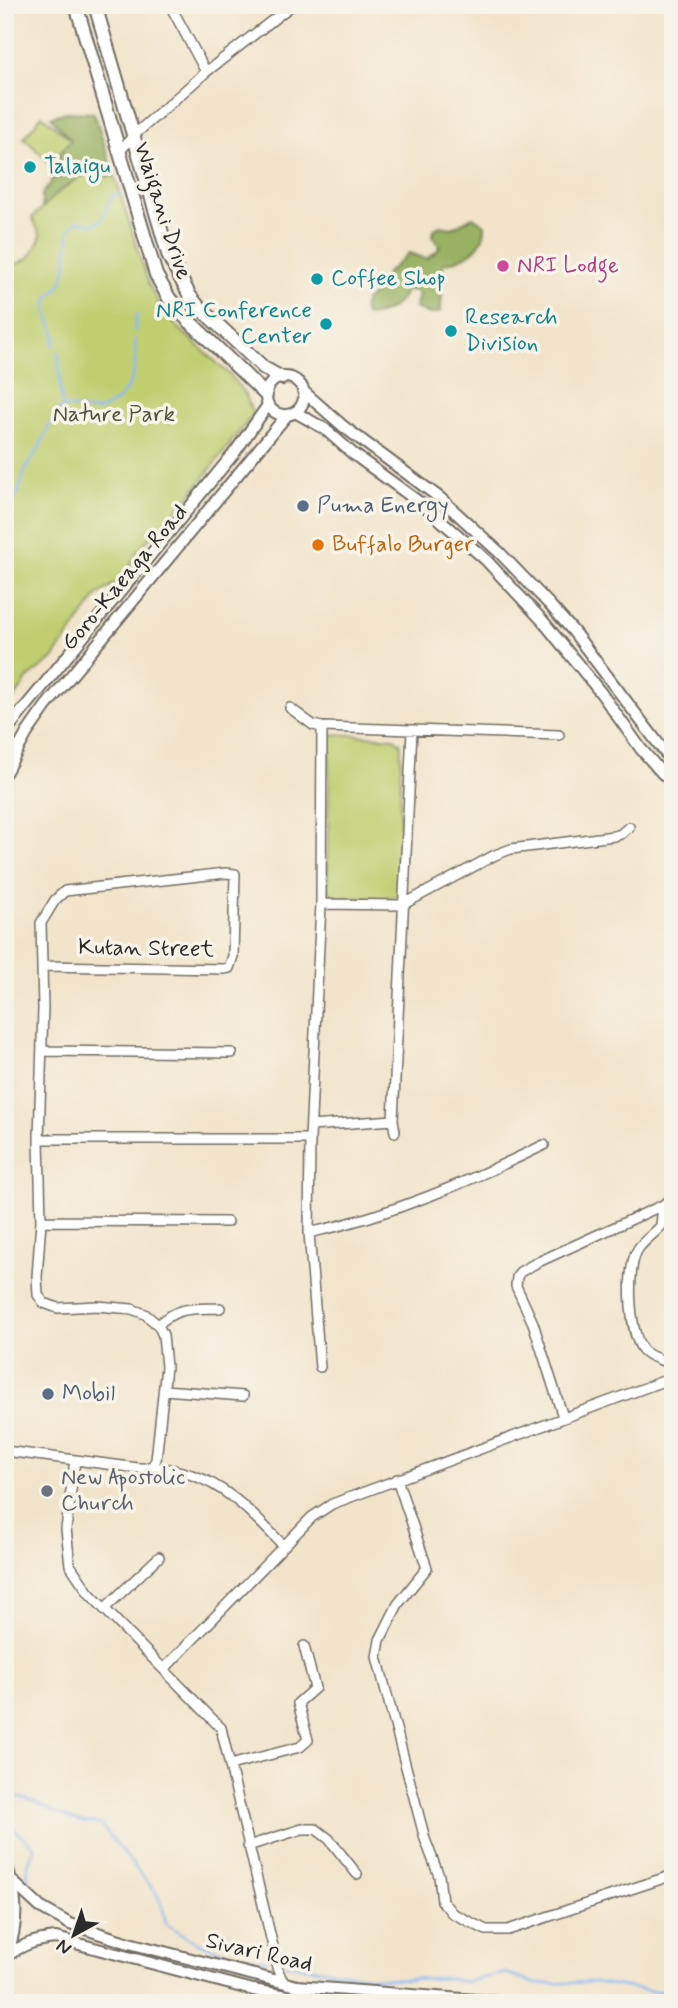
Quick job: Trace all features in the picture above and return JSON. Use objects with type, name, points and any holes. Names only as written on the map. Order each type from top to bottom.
[{"type":"highway","name":"Waigani Drive","points":[[76,5],[150,257],[162,286],[185,317],[267,400]]},
{"type":"highway","name":"Waigani Drive","points":[[95,5],[169,257],[190,296],[219,328],[264,368],[282,378]]},
{"type":"main road","points":[[673,763],[573,631],[500,553],[440,498],[344,427],[303,391],[297,382],[282,378],[271,384],[267,400],[276,413],[291,414],[325,429],[352,453],[427,508],[486,560],[542,621],[601,693],[641,749],[673,782]]},
{"type":"main road","points":[[291,414],[303,403],[303,391]]},
{"type":"main road","name":"Goro-Kaeaga Road","points":[[5,732],[235,452],[267,400]]},
{"type":"main road","name":"Goro-Kaeaga Road","points":[[5,773],[27,733],[46,706],[291,414]]},
{"type":"main road","points":[[5,1861],[13,1882],[16,1901],[13,1938],[6,1958]]},
{"type":"main road","name":"Sivari Road","points":[[13,1882],[40,1907],[70,1924],[129,1943],[298,1986],[513,2003]]},
{"type":"main road","name":"Sivari Road","points":[[6,1958],[19,1946],[39,1939],[56,1938],[253,1990],[273,1998],[327,2003]]},
{"type":"street","points":[[170,5],[206,72]]},
{"type":"street","points":[[120,151],[134,135],[206,72],[292,5]]},
{"type":"street","points":[[290,708],[313,725],[322,727],[559,735]]},
{"type":"street","points":[[320,1367],[309,1233],[310,1139],[321,904],[322,727]]},
{"type":"street","points":[[395,1132],[402,905],[412,730]]},
{"type":"street","points":[[321,904],[402,905],[511,849],[614,836],[629,827]]},
{"type":"street","name":"Kutan Street","points":[[235,874],[233,956],[229,968],[43,966],[41,923],[55,900],[65,891],[235,874]]},
{"type":"street","points":[[43,966],[38,1295],[42,1301],[58,1308],[97,1306],[132,1310],[145,1314],[158,1325],[163,1335],[167,1357],[156,1460],[152,1466]]},
{"type":"street","points":[[42,1051],[232,1053]]},
{"type":"street","points":[[311,1126],[394,1119]]},
{"type":"street","points":[[39,1139],[310,1139]]},
{"type":"street","points":[[309,1233],[417,1203],[480,1177],[544,1145]]},
{"type":"street","points":[[164,1669],[312,1517],[332,1504],[666,1380],[672,1373],[670,1364],[642,1349],[635,1334],[631,1295],[633,1261],[639,1246],[661,1227],[670,1200]]},
{"type":"street","points":[[564,1417],[533,1323],[516,1286],[516,1277],[536,1263],[670,1200]]},
{"type":"street","points":[[41,1221],[227,1222]]},
{"type":"street","points":[[158,1325],[169,1315],[184,1309],[220,1308]]},
{"type":"street","points":[[164,1390],[243,1396]]},
{"type":"street","points":[[5,1451],[138,1468],[152,1466],[189,1474],[222,1489],[248,1509],[284,1546]]},
{"type":"street","points":[[75,1460],[66,1530],[70,1565],[89,1593],[221,1728],[277,1968],[283,1982]]},
{"type":"street","points":[[397,1479],[427,1568],[398,1604],[380,1640],[377,1657],[425,1839],[439,1877],[442,1901],[452,1913],[486,1930],[508,1930],[673,1875]]},
{"type":"street","points":[[104,1609],[159,1557]]},
{"type":"street","points":[[230,1765],[300,1747],[308,1740],[298,1703],[315,1688],[304,1646]]},
{"type":"street","points":[[248,1846],[302,1829],[316,1829],[329,1839],[357,1874]]},
{"type":"street","points":[[263,1977],[277,1968]]},
{"type":"green space","points":[[66,112],[94,113],[115,177],[83,175],[61,190],[42,208],[42,194],[59,167],[60,153],[71,140],[51,117]]},
{"type":"green space","points":[[42,115],[71,140],[51,164],[24,138]]},
{"type":"green space","name":"Nature Park","points":[[83,175],[115,177],[149,285],[167,317],[229,374],[245,394],[253,414],[188,498],[139,549],[124,577],[97,596],[52,660],[29,677],[5,712],[5,339],[9,333],[5,326],[5,267],[25,261],[32,254],[41,236],[32,218],[61,190]]},
{"type":"green space","points":[[473,217],[485,225],[482,241],[472,252],[443,264],[440,312],[430,314],[415,308],[419,295],[414,290],[406,291],[390,309],[366,316],[363,310],[366,300],[374,294],[386,274],[409,253],[426,259],[437,251],[440,245],[432,237],[433,230],[440,226],[452,228]]},
{"type":"green space","points":[[330,735],[394,738],[401,744],[399,896],[384,899],[336,897],[327,891]]},
{"type":"waterway","points":[[55,346],[53,342],[56,337],[46,309],[48,298],[61,284],[66,269],[69,232],[79,221],[92,224],[101,220],[112,196],[120,193]]},
{"type":"waterway","points":[[134,331],[137,315]]},
{"type":"waterway","points":[[62,407],[97,411],[116,401],[131,381],[135,339]]},
{"type":"waterway","points":[[5,516],[18,494],[25,470],[62,407],[58,352]]},
{"type":"waterway","points":[[5,554],[10,556]]},
{"type":"waterway","points":[[5,1795],[35,1802],[78,1821],[100,1824],[156,1893],[163,1907],[166,1924],[196,1942],[239,1957],[267,1960]]},
{"type":"waterway","points":[[5,1822],[35,1847],[27,1868],[28,1880]]},
{"type":"waterway","points":[[279,1963],[379,1978],[445,1978],[464,1982],[506,1973],[536,1984],[595,1982],[651,1991],[673,1991]]},
{"type":"place","name":"Talaigu","points":[[30,167]]},
{"type":"place","name":"NRI Lodge","points":[[503,266]]},
{"type":"place","name":"Coffee Shop","points":[[317,279]]},
{"type":"place","name":"NRI Conference Center","points":[[326,324]]},
{"type":"place","name":"Research Division","points":[[451,331]]},
{"type":"place","name":"Puma Energy","points":[[303,506]]},
{"type":"place","name":"Buffalo Burger","points":[[318,545]]},
{"type":"place","name":"Mobil","points":[[48,1394]]},
{"type":"place","name":"New Apostolic Church","points":[[47,1491]]}]
